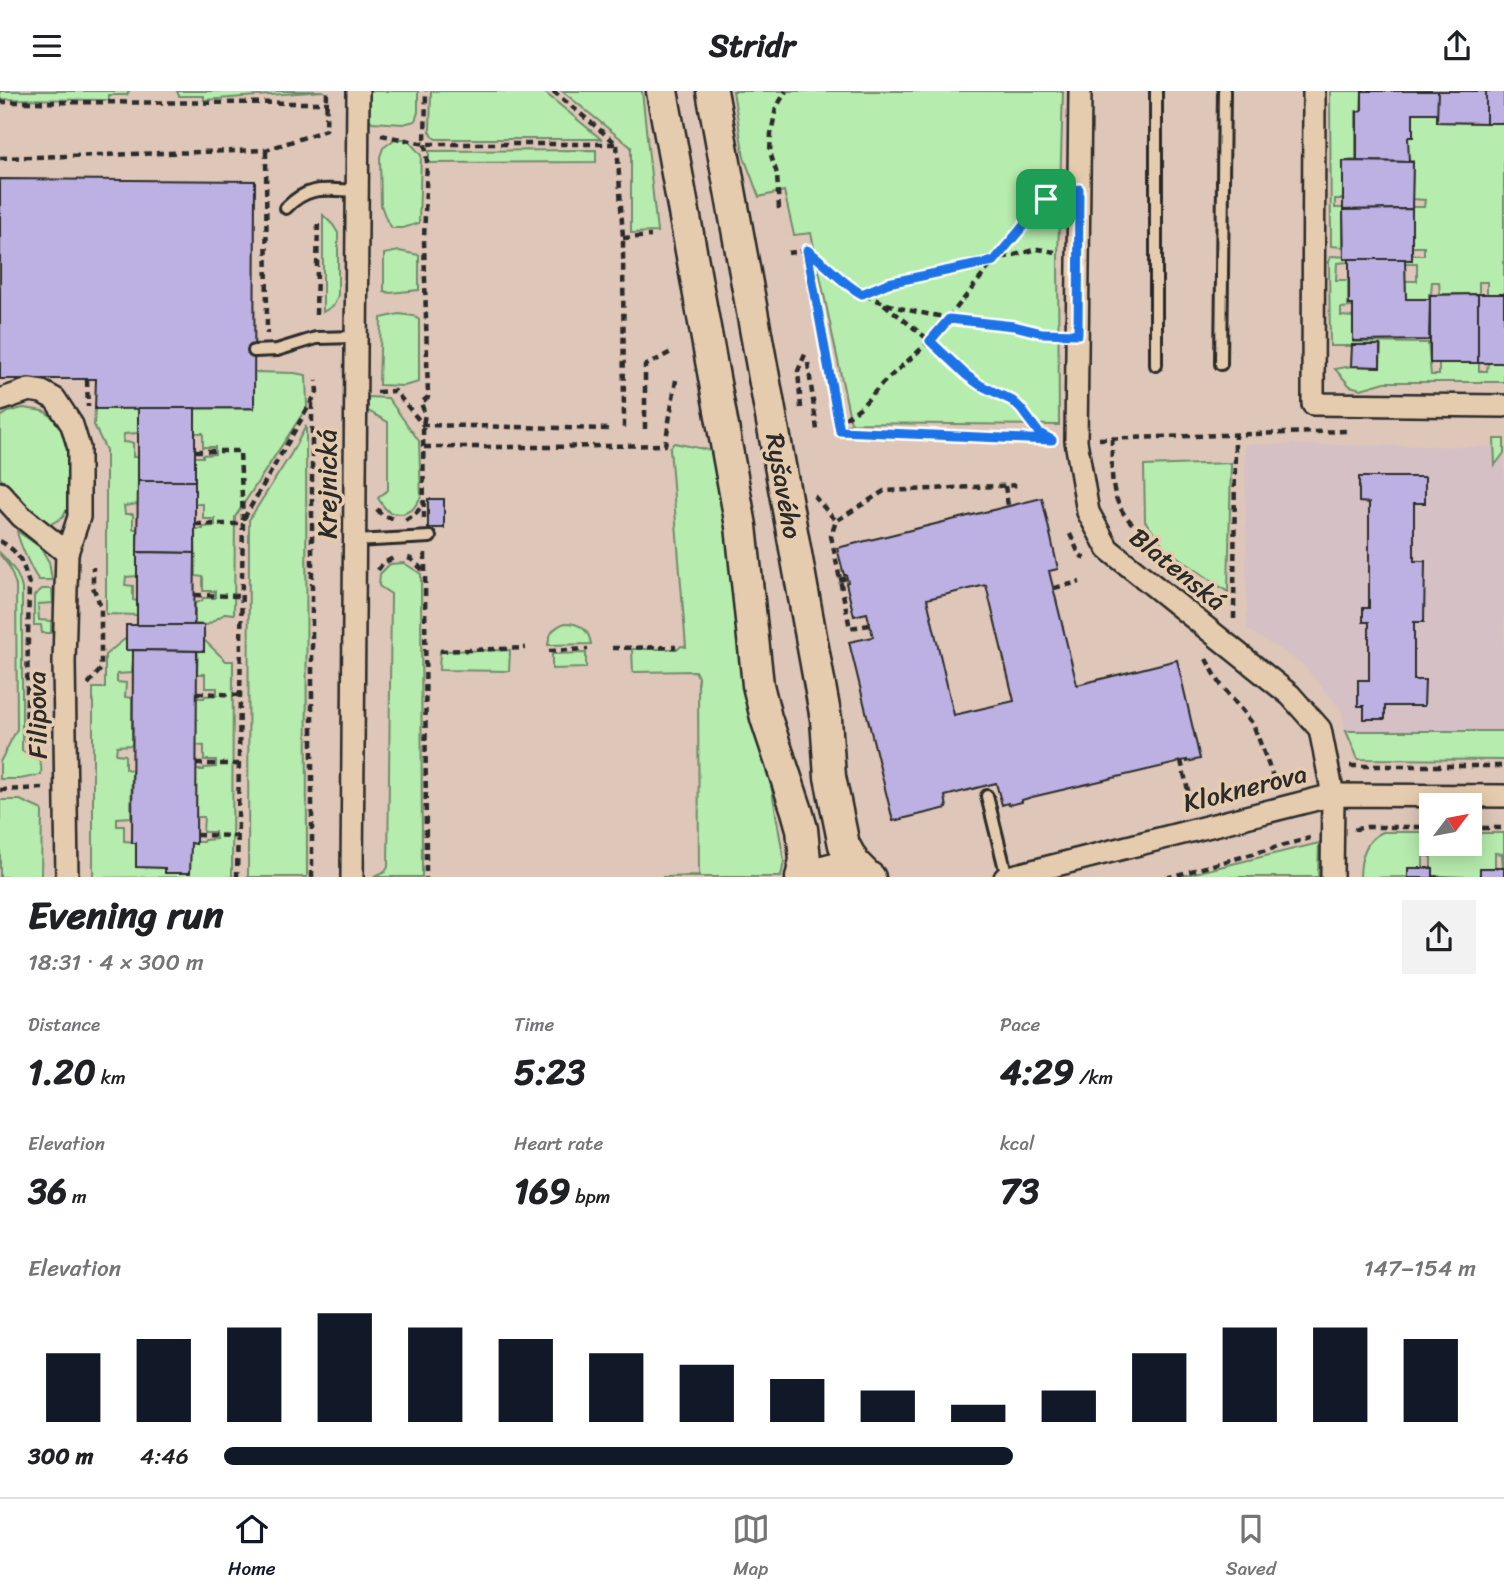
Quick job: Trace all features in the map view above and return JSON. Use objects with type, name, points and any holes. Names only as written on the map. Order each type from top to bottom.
[{"type":"main road","name":"Ryšavého","points":[[662,91],[741,526],[758,685],[802,829],[805,860],[801,877]]},
{"type":"main road","name":"Ryšavého","points":[[712,91],[827,719],[830,777],[844,845],[854,863],[867,876]]},
{"type":"main road","name":"Ryšavého","points":[[809,877],[824,870],[841,867],[867,876]]},
{"type":"street","name":"Blatenská","points":[[1080,91],[1076,441],[1088,512],[1108,549],[1290,695],[1320,729],[1333,795],[1332,877]]},
{"type":"street","points":[[1314,91],[1313,404],[1494,406]]},
{"type":"street","name":"Krejnická","points":[[352,877],[358,96]]},
{"type":"street","name":"Filipova","points":[[0,400],[29,390],[42,392],[55,399],[72,425],[79,448],[79,517],[67,553],[64,662],[67,877]]},
{"type":"street","points":[[0,493],[9,510],[67,553]]},
{"type":"street","name":"Kloknerova","points":[[1006,877],[1333,795],[1504,796]]},
{"type":"lane","points":[[1156,91],[1156,365]]},
{"type":"lane","points":[[1221,364],[1224,91]]},
{"type":"lane","points":[[286,208],[305,192],[358,191]]},
{"type":"lane","points":[[254,351],[277,350],[316,338],[356,337]]},
{"type":"lane","points":[[355,541],[427,537]]},
{"type":"lane","points":[[987,796],[1006,877]]},
{"type":"path","points":[[0,158],[266,150],[326,130],[327,91]]},
{"type":"path","points":[[426,91],[424,240],[428,397],[421,403],[425,414],[424,501],[427,537],[426,877]]},
{"type":"path","points":[[553,91],[617,144],[623,238],[624,429]]},
{"type":"path","points":[[779,209],[777,174],[770,152],[771,134],[776,108],[786,91]]},
{"type":"path","points":[[0,102],[327,103],[358,96]]},
{"type":"path","points":[[379,135],[425,144],[617,144]]},
{"type":"path","points":[[266,150],[267,328]]},
{"type":"path","points":[[849,431],[847,417],[930,341],[1046,199],[1079,189]]},
{"type":"path","points":[[316,315],[318,221]]},
{"type":"path","points":[[623,238],[651,236]]},
{"type":"path","points":[[862,294],[888,283],[1038,249],[1079,256]]},
{"type":"path","points":[[807,250],[840,431],[1052,440]]},
{"type":"path","points":[[788,253],[807,250],[849,287],[904,310],[949,319],[1014,326],[1042,333],[1078,334]]},
{"type":"path","points":[[881,301],[966,375],[1013,401],[1039,433],[1052,440]]},
{"type":"path","points":[[645,429],[645,366],[671,352]]},
{"type":"path","points":[[798,371],[806,352]]},
{"type":"path","points":[[808,363],[817,430]]},
{"type":"path","points":[[243,522],[317,392],[316,380]]},
{"type":"path","points":[[424,447],[665,445],[676,380]]},
{"type":"path","points":[[374,392],[395,391],[423,425],[612,429]]},
{"type":"path","points":[[312,400],[312,877]]},
{"type":"path","points":[[1076,441],[1358,430]]},
{"type":"path","points":[[1233,631],[1235,434]]},
{"type":"path","points":[[1052,440],[1053,453]]},
{"type":"path","points":[[195,451],[240,451],[243,522],[237,877]]},
{"type":"path","points":[[870,625],[850,628],[831,536],[836,521],[884,491],[1021,485]]},
{"type":"path","points":[[1005,486],[1009,506]]},
{"type":"path","points":[[372,499],[382,515],[396,520],[406,520],[417,512],[424,501]]},
{"type":"path","points":[[195,524],[243,522]]},
{"type":"path","points":[[1067,528],[1079,554],[1092,566]]},
{"type":"path","points":[[0,541],[15,550],[29,585],[26,745],[47,757]]},
{"type":"path","points":[[375,574],[382,564],[396,557]]},
{"type":"path","points":[[403,557],[411,559],[426,573]]},
{"type":"path","points":[[839,580],[847,578]]},
{"type":"path","points":[[1054,588],[1080,582]]},
{"type":"path","points":[[195,595],[241,596]]},
{"type":"path","points":[[612,648],[676,647]]},
{"type":"path","points":[[440,651],[526,648]]},
{"type":"path","points":[[549,651],[588,649]]},
{"type":"path","points":[[1205,652],[1204,656],[1221,685],[1252,724],[1279,792]]},
{"type":"path","points":[[197,693],[240,695]]},
{"type":"path","points":[[1181,761],[1192,810]]},
{"type":"path","points":[[197,764],[239,764]]},
{"type":"path","points":[[1328,766],[1504,766]]},
{"type":"path","points":[[0,790],[47,788],[47,778]]},
{"type":"path","points":[[1356,841],[1356,829],[1419,827]]},
{"type":"path","points":[[1482,828],[1504,828]]},
{"type":"path","points":[[196,835],[237,836]]},
{"type":"path","points":[[1166,877],[1317,836]]},
{"type":"shaded area","points":[[1245,444],[1504,447],[1504,731],[1346,731],[1341,709],[1301,663],[1247,629]]},
{"type":"green space","points":[[0,91],[129,91],[127,95],[109,95],[109,100],[0,99]]},
{"type":"green space","points":[[177,91],[324,91],[204,100],[204,96],[179,96]]},
{"type":"green space","points":[[369,91],[418,91],[415,121],[403,124],[372,122],[369,118]]},
{"type":"green space","points":[[431,91],[543,91],[601,139],[436,139],[430,131]]},
{"type":"green space","points":[[562,91],[642,91],[657,232],[631,233],[631,147]]},
{"type":"green space","points":[[733,91],[1063,91],[1058,256],[1059,425],[851,423],[811,233],[794,235],[784,191],[759,197],[744,157]]},
{"type":"green space","points":[[1330,91],[1362,91],[1361,111],[1356,111],[1356,160],[1343,161],[1343,199],[1335,199],[1335,208],[1343,208],[1343,247],[1331,246]]},
{"type":"green space","points":[[1413,113],[1437,113],[1437,122],[1504,123],[1504,294],[1487,294],[1487,282],[1479,282],[1479,294],[1440,294],[1439,282],[1432,282],[1429,299],[1406,299],[1405,281],[1417,281],[1417,263],[1405,263],[1405,258],[1424,255],[1424,247],[1412,247],[1412,207],[1424,207],[1425,200],[1412,199],[1413,161],[1408,161],[1408,137],[1413,137]]},
{"type":"green space","points":[[395,139],[407,139],[421,155],[419,223],[403,228],[392,228],[381,205],[380,157],[383,148]]},
{"type":"green space","points":[[596,150],[596,162],[429,163],[429,151]]},
{"type":"green space","points":[[323,215],[338,233],[338,295],[334,305],[323,312]]},
{"type":"green space","points":[[399,251],[419,255],[419,290],[390,293],[384,291],[384,254]]},
{"type":"green space","points":[[1331,256],[1348,257],[1348,262],[1337,263],[1336,280],[1348,280],[1348,306],[1352,307],[1341,308],[1341,316],[1353,317],[1353,342],[1428,343],[1431,375],[1439,375],[1439,363],[1479,363],[1479,371],[1487,371],[1488,363],[1504,363],[1504,382],[1385,382],[1361,389],[1350,386],[1335,369],[1352,366],[1380,367],[1381,346],[1330,346]]},
{"type":"green space","points":[[399,314],[414,316],[419,320],[419,382],[404,386],[379,385],[381,318]]},
{"type":"green space","points":[[254,372],[306,375],[307,407],[235,517],[234,614],[226,613],[207,625],[195,624],[195,603],[203,598],[215,598],[215,591],[203,591],[203,577],[196,576],[195,529],[215,526],[215,519],[203,519],[203,504],[195,504],[195,457],[215,454],[215,447],[203,447],[203,433],[195,433],[195,408],[254,409]]},
{"type":"green space","points":[[368,397],[388,398],[419,441],[421,497],[413,509],[403,514],[390,513],[378,498],[388,490],[388,422],[368,411]]},
{"type":"green space","points":[[23,408],[45,412],[62,430],[66,442],[67,509],[63,517],[49,525],[38,519],[0,478],[0,417]]},
{"type":"green space","points":[[138,408],[138,433],[124,434],[123,442],[133,443],[133,457],[138,457],[138,504],[124,506],[125,514],[133,514],[133,529],[137,529],[137,576],[126,577],[125,585],[133,586],[137,615],[106,614],[106,450],[94,425],[95,409]]},
{"type":"green space","points":[[306,426],[307,877],[248,877],[249,520]]},
{"type":"green space","points":[[1494,439],[1504,439],[1504,453],[1495,465]]},
{"type":"green space","points":[[674,443],[714,451],[784,861],[781,877],[662,877],[699,876],[698,677],[695,671],[633,672],[632,649],[686,647],[670,448]]},
{"type":"green space","points":[[1231,463],[1228,592],[1166,549],[1145,521],[1144,466]]},
{"type":"green space","points":[[17,531],[40,547],[49,562],[52,580],[39,580],[36,577]]},
{"type":"green space","points":[[0,553],[14,569],[22,589],[22,751],[38,758],[41,765],[41,775],[20,779],[0,779],[0,762],[17,729],[16,585],[9,566]]},
{"type":"green space","points":[[404,563],[421,574],[422,877],[374,877],[385,872],[388,867],[391,594],[379,586],[380,574],[390,564]]},
{"type":"green space","points":[[42,589],[52,589],[53,603],[38,604],[39,620],[51,621],[51,633],[42,633],[41,625],[34,625],[34,596]]},
{"type":"green space","points":[[565,623],[583,628],[591,644],[548,645],[553,631]]},
{"type":"green space","points":[[125,639],[134,647],[132,673],[117,674],[117,682],[126,683],[125,697],[132,698],[132,745],[117,746],[116,754],[125,755],[125,769],[132,770],[131,817],[117,818],[117,826],[124,826],[124,841],[136,842],[136,866],[165,866],[165,871],[190,842],[216,839],[215,832],[203,832],[204,817],[195,817],[196,770],[216,767],[216,760],[204,760],[204,746],[196,745],[196,698],[217,695],[217,688],[205,688],[205,674],[197,674],[198,646],[203,639],[226,661],[233,661],[232,877],[93,877],[93,688],[105,688],[105,655]]},
{"type":"green space","points":[[510,650],[509,671],[439,670],[440,651]]},
{"type":"green space","points":[[586,653],[586,668],[552,669],[552,654]]},
{"type":"green space","points":[[1346,731],[1504,731],[1504,760],[1358,759]]},
{"type":"green space","points":[[0,800],[20,800],[42,810],[41,877],[0,877]]},
{"type":"green space","points":[[1383,832],[1419,832],[1419,856],[1423,856],[1423,868],[1408,877],[1360,877],[1364,851],[1371,840]]},
{"type":"green space","points":[[1482,833],[1504,833],[1504,869],[1502,854],[1495,853],[1495,869],[1480,869],[1480,877],[1433,876],[1431,856],[1482,856]]},
{"type":"green space","points":[[1319,843],[1318,877],[1178,877]]},
{"type":"building","points":[[1362,91],[1438,91],[1438,113],[1413,113],[1413,137],[1408,137],[1409,162],[1357,161],[1357,112],[1362,110]]},
{"type":"building","points":[[1438,91],[1486,91],[1486,123],[1437,122]]},
{"type":"building","points":[[1486,91],[1504,91],[1504,123],[1486,123]]},
{"type":"building","points":[[1343,161],[1413,162],[1412,209],[1343,210]]},
{"type":"building","points":[[0,179],[255,181],[254,408],[95,409],[96,379],[0,379]]},
{"type":"building","points":[[1412,209],[1412,260],[1344,259],[1343,210]]},
{"type":"building","points":[[1349,259],[1405,259],[1406,299],[1430,299],[1429,340],[1353,341],[1353,305],[1349,305]]},
{"type":"building","points":[[1478,294],[1504,294],[1504,363],[1478,363]]},
{"type":"building","points":[[1478,294],[1478,363],[1430,363],[1430,295]]},
{"type":"building","points":[[1352,345],[1380,345],[1380,367],[1351,366]]},
{"type":"building","points":[[138,408],[195,408],[195,481],[138,481]]},
{"type":"building","points":[[1359,477],[1425,477],[1425,503],[1414,503],[1414,561],[1425,561],[1424,622],[1414,622],[1414,680],[1425,680],[1424,706],[1385,706],[1385,719],[1364,719],[1364,706],[1358,706],[1358,680],[1369,680],[1369,622],[1363,622],[1363,608],[1369,608],[1369,503],[1359,502]]},
{"type":"building","points":[[138,481],[195,481],[195,553],[137,552]]},
{"type":"building","points":[[1042,498],[1058,569],[1049,571],[1077,685],[1177,660],[1200,759],[1181,761],[1009,805],[1002,805],[996,783],[945,796],[947,808],[893,821],[849,642],[873,637],[867,613],[854,616],[846,583],[848,582],[837,548]],"holes":[[[986,585],[1014,701],[954,715],[927,599]]]},
{"type":"building","points":[[428,499],[444,499],[444,528],[428,528]]},
{"type":"building","points":[[137,552],[195,553],[194,625],[137,625]]},
{"type":"building","points":[[126,625],[204,625],[204,651],[126,650]]},
{"type":"building","points":[[133,650],[197,651],[196,844],[191,843],[190,873],[165,873],[165,868],[136,867],[136,843],[132,843]]},
{"type":"building","points":[[1408,868],[1433,868],[1433,876],[1445,877],[1408,877]]},
{"type":"building","points":[[1480,868],[1504,868],[1504,877],[1480,877]]},
{"type":"route","points":[[1079,189],[1078,334],[1042,333],[1014,326],[949,319],[930,341],[966,375],[1013,401],[1039,433],[1052,440],[840,431],[807,250],[849,287],[862,294],[888,283],[994,261],[1046,199],[1079,189]]}]
